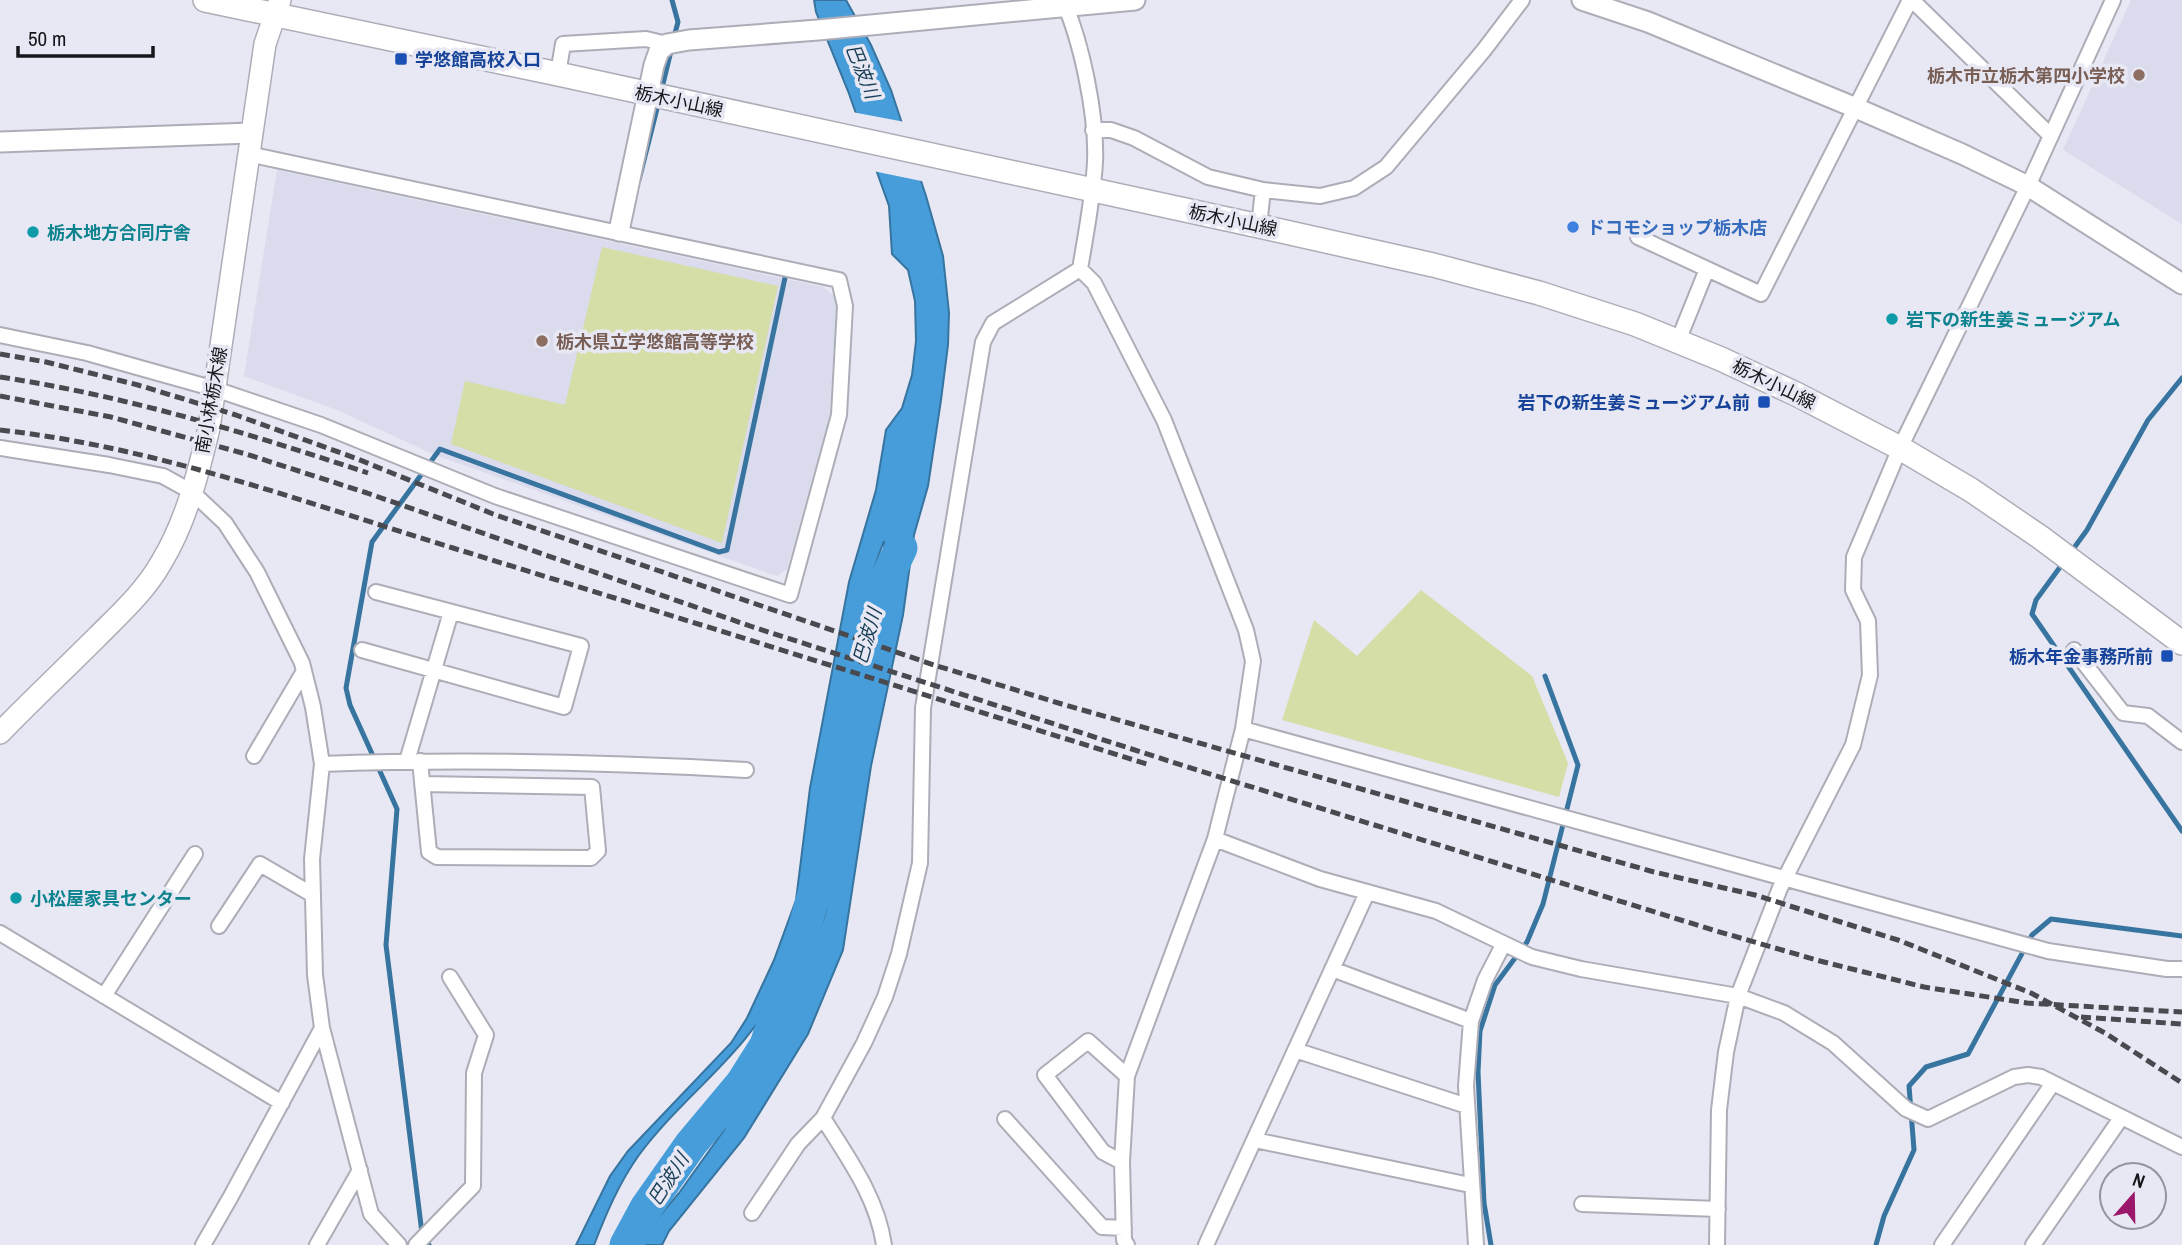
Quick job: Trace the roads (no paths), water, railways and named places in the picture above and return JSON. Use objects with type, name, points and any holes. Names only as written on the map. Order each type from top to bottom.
[{"type":"main road","name":"栃木小山線","points":[[205,0],[276,8],[647,95],[1433,265],[1539,293],[1635,324],[1796,394],[1900,448],[1972,490],[2029,529],[2182,643]]},
{"type":"main road","name":"南小林栃木線","points":[[0,733],[146,585],[172,544],[192,492],[209,428],[265,44],[276,8]]},
{"type":"street","points":[[558,74],[563,44],[646,39],[667,44],[1065,3],[1135,0]]},
{"type":"street","points":[[1093,130],[1111,130],[1134,138],[1208,177],[1263,190],[1320,196],[1354,188],[1386,167],[1484,50],[1522,0]]},
{"type":"street","points":[[1582,0],[1648,22],[1856,108],[2028,186],[2182,284]]},
{"type":"street","points":[[1717,1245],[1719,1110],[1726,1052],[1738,996],[1785,878],[1853,745],[1870,675],[1868,621],[1853,590],[1854,557],[1900,448],[2028,186],[2113,0]]},
{"type":"street","points":[[1638,237],[1761,294],[1909,1],[2051,136]]},
{"type":"street","points":[[752,1213],[798,1144],[823,1118],[864,1043],[885,997],[899,954],[920,863],[923,708],[983,342],[993,323],[1080,269],[1093,190],[1095,159],[1088,85],[1065,3]]},
{"type":"street","points":[[619,231],[647,95],[659,51],[667,44]]},
{"type":"street","points":[[0,142],[250,143],[619,231],[839,280],[845,306],[839,415],[790,595],[495,496],[321,425],[215,388],[87,353],[0,335]]},
{"type":"street","points":[[1259,226],[1263,190]]},
{"type":"street","points":[[1080,269],[1094,283],[1164,420],[1247,630],[1253,661],[1243,729],[1215,839],[1127,1076],[1122,1162],[1124,1240],[1127,1245]]},
{"type":"street","points":[[1678,341],[1707,269]]},
{"type":"street","points":[[0,448],[163,476],[192,492],[225,523],[257,572],[304,671],[322,764],[312,859],[315,975],[322,1028],[371,1214],[399,1245]]},
{"type":"street","points":[[362,650],[565,707],[581,646],[376,592]]},
{"type":"street","points":[[422,784],[592,787],[598,851],[591,858],[437,857],[429,852],[422,784],[413,761],[433,670],[451,612]]},
{"type":"street","points":[[2074,650],[2123,713],[2148,716],[2182,742]]},
{"type":"street","points":[[254,756],[304,671]]},
{"type":"street","points":[[1243,729],[2048,950],[2167,969],[2182,969]]},
{"type":"street","points":[[322,764],[413,761],[555,762],[746,770]]},
{"type":"street","points":[[1215,839],[1268,861],[1367,893],[1436,911],[1462,921],[1532,957],[1581,969],[1738,996],[1784,1013],[1833,1043],[1906,1110],[1928,1119],[2014,1077],[2028,1075],[2041,1077],[2182,1147]]},
{"type":"street","points":[[104,996],[195,854]]},
{"type":"street","points":[[219,926],[260,864],[313,895]]},
{"type":"street","points":[[1206,1245],[1367,893]]},
{"type":"street","points":[[0,933],[282,1103]]},
{"type":"street","points":[[1476,1245],[1470,1185],[1466,1086],[1471,1021],[1485,980],[1503,944]]},
{"type":"street","points":[[1332,969],[1471,1021]]},
{"type":"street","points":[[416,1245],[473,1186],[474,1073],[486,1035],[450,977]]},
{"type":"street","points":[[203,1245],[322,1028]]},
{"type":"street","points":[[1122,1162],[1102,1152],[1045,1074],[1088,1041],[1127,1076]]},
{"type":"street","points":[[1295,1051],[1467,1106]]},
{"type":"street","points":[[1942,1245],[2053,1083]]},
{"type":"street","points":[[823,1118],[872,1200],[882,1229],[884,1245]]},
{"type":"street","points":[[2033,1245],[2121,1118]]},
{"type":"street","points":[[1005,1119],[1102,1227],[1124,1227]]},
{"type":"street","points":[[1255,1140],[1470,1185]]},
{"type":"street","points":[[317,1245],[360,1170]]},
{"type":"street","points":[[1581,1205],[1718,1209]]},
{"type":"water","points":[[814,0],[846,0],[871,45],[891,90],[943,256],[949,313],[948,345],[928,486],[914,535],[903,615],[871,766],[843,950],[808,1034],[744,1138],[669,1231],[662,1245],[635,1245],[679,1193],[724,1130],[736,1106],[770,1055],[799,990],[825,914],[843,797],[881,602],[885,568],[884,541],[863,615],[829,776],[808,911],[783,980],[752,1030],[639,1155],[614,1199],[594,1245],[576,1245],[610,1176],[628,1151],[731,1043],[747,1018],[774,960],[796,900],[810,788],[849,582],[876,490],[886,430],[902,408],[912,375],[916,341],[915,301],[908,270],[892,254],[889,206],[848,91],[816,12]]},
{"type":"waterway","points":[[672,0],[678,22],[674,37]]},
{"type":"waterway","points":[[661,92],[672,47]]},
{"type":"waterway","points":[[639,180],[659,101]]},
{"type":"waterway","points":[[429,1245],[422,1233],[386,945],[397,809],[350,705],[346,688],[372,542],[440,449],[719,552],[727,550],[786,273],[783,273]]},
{"type":"waterway","points":[[2071,552],[2087,530],[2148,420],[2182,378]]},
{"type":"waterway","name":"巴波川","points":[[626,1245],[646,1208],[691,1144],[742,1083],[766,1045],[802,937],[819,875],[852,712],[864,633],[901,548]]},
{"type":"waterway","points":[[2063,563],[2036,600],[2032,614],[2182,831]]},
{"type":"waterway","points":[[1491,1245],[1484,1203],[1478,1072],[1480,1031],[1495,985],[1527,942],[1543,904],[1578,765],[1545,676]]},
{"type":"waterway","points":[[1876,1245],[1884,1216],[1914,1150],[1909,1086],[1926,1067],[1968,1054],[2032,935],[2051,919],[2182,936]]},
{"type":"railway","points":[[0,354],[46,362],[138,385],[236,415],[355,458],[493,514],[934,665],[1065,705],[1654,872],[1755,895],[1898,940],[2031,993],[2105,1033],[2182,1083]]},
{"type":"railway","points":[[0,377],[140,405],[368,473]]},
{"type":"railway","points":[[0,396],[111,417],[246,454],[367,493],[753,627],[1197,770],[1820,961],[1924,987],[2027,1003],[2182,1012]]},
{"type":"railway","points":[[0,430],[115,449],[229,478],[1147,764]]},
{"type":"railway","points":[[2081,1017],[2182,1024]]},
{"type":"place","name":"学悠館高校入口","points":[[401,59]]},
{"type":"place","name":"栃木市立栃木第四小学校","points":[[2139,75]]},
{"type":"place","name":"ドコモショップ栃木店","points":[[1573,227]]},
{"type":"place","name":"栃木地方合同庁舎","points":[[33,232]]},
{"type":"place","name":"岩下の新生姜ミュージアム","points":[[1892,319]]},
{"type":"place","name":"栃木県立学悠館高等学校","points":[[542,341]]},
{"type":"place","name":"岩下の新生姜ミュージアム前","points":[[1764,402]]},
{"type":"place","name":"栃木年金事務所前","points":[[2167,656]]},
{"type":"place","name":"小松屋家具センター","points":[[16,898]]}]
